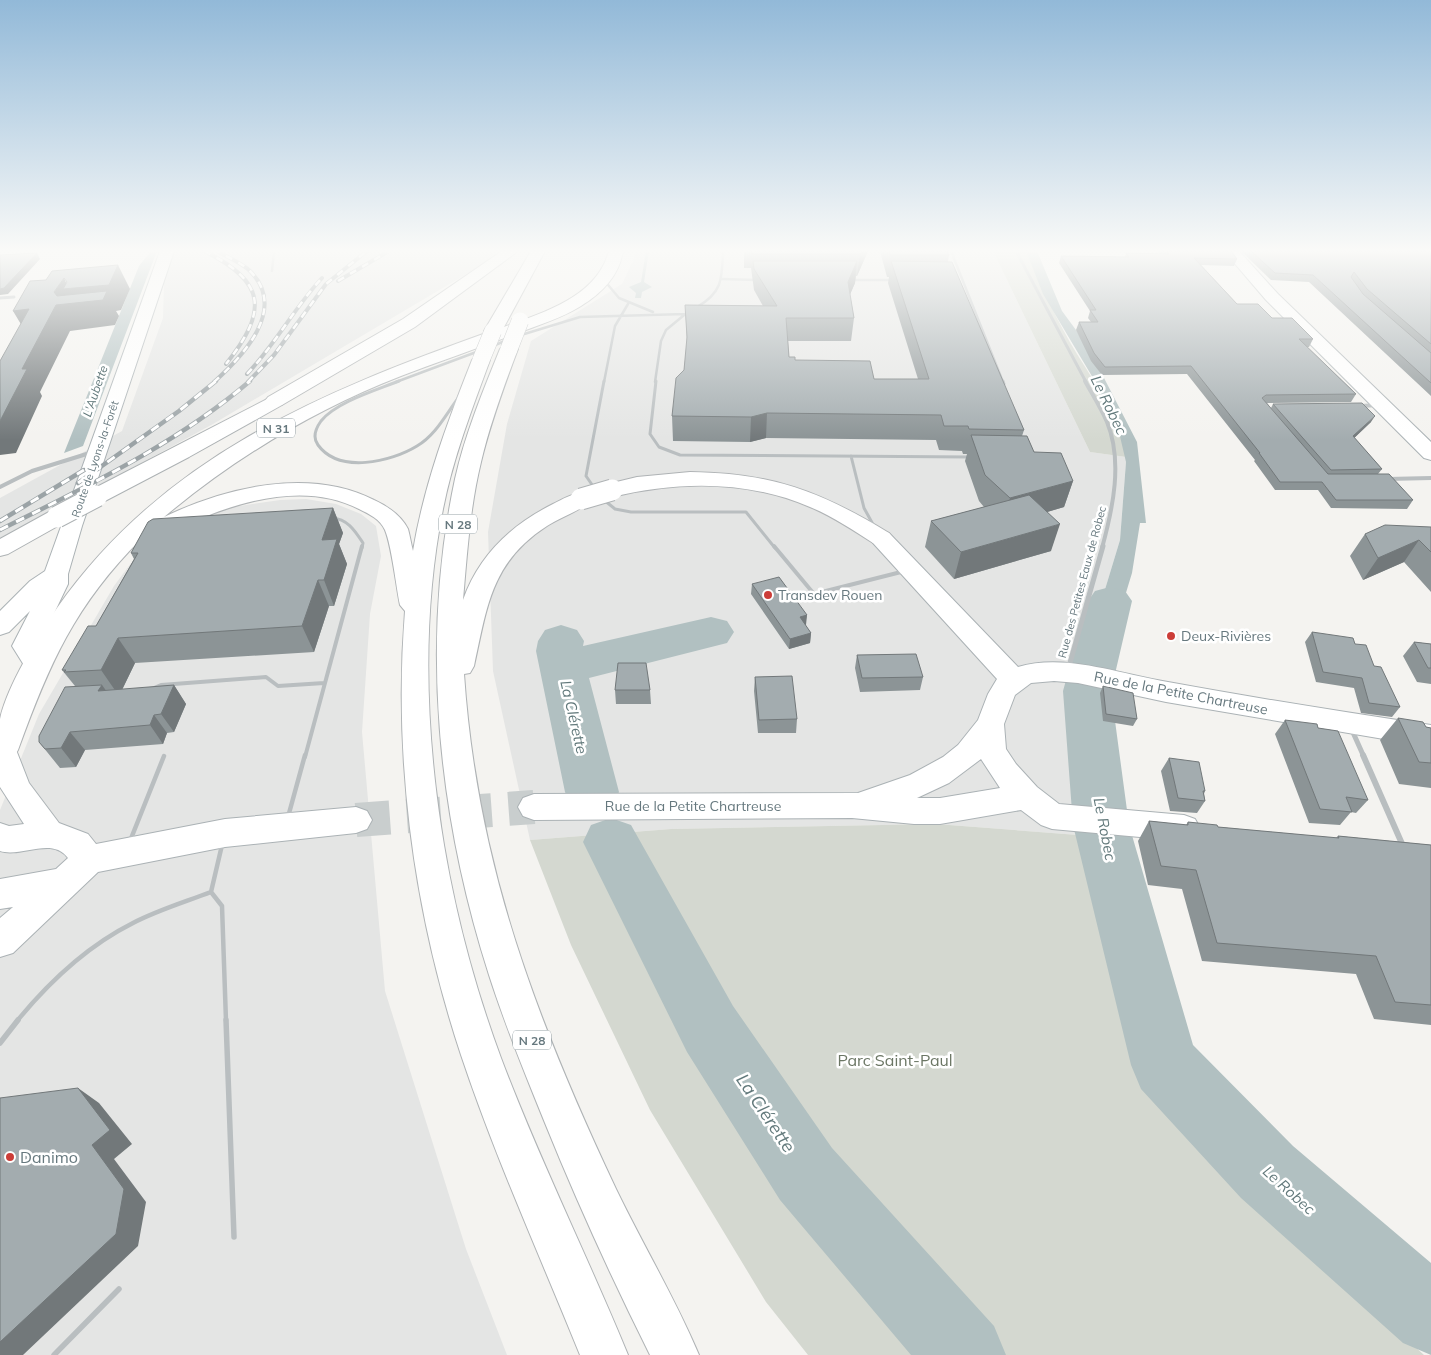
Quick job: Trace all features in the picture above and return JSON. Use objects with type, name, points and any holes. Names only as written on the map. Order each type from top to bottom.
[{"type":"main road","name":"Route de Lyons-la-Forêt","points":[[37,663],[26,646],[56,584],[56,574],[145,314]]},
{"type":"main road","name":"N 31","points":[[0,549],[182,452],[422,314]]},
{"type":"main road","name":"N 28","points":[[502,314],[473,375],[438,482],[428,530],[416,619],[414,666],[416,742],[420,791],[435,890],[475,1039],[520,1158],[604,1355]]},
{"type":"main road","name":"N 28","points":[[524,314],[479,433],[466,478],[460,515],[449,642],[450,706],[459,775],[475,863],[501,957],[545,1073],[588,1176],[633,1275],[675,1355]]},
{"type":"main road","name":"N 31","points":[[1,753],[37,663],[55,631],[86,586],[118,547],[156,512],[210,469],[281,424],[369,382],[551,314]]},
{"type":"main road","points":[[1289,314],[1431,454]]},
{"type":"main road","points":[[450,706],[477,597],[492,566],[514,539],[541,519],[581,499],[612,490],[668,479],[700,478],[745,482],[787,492],[817,502],[840,513],[881,538],[1014,680]]},
{"type":"main road","points":[[118,547],[194,511],[255,493],[294,490],[339,493],[362,501],[383,513],[396,529],[416,619]]},
{"type":"main road","points":[[0,626],[39,587],[56,574]]},
{"type":"main road","name":"Rue de la Petite Chartreuse","points":[[852,806],[904,792],[940,774],[966,756],[990,724],[1000,695],[1014,680],[1028,674],[1084,675],[1349,724],[1431,736]]},
{"type":"main road","name":"Rue de la Petite Chartreuse","points":[[990,724],[991,750],[1005,773],[1026,796],[1052,816],[1209,830]]},
{"type":"main road","points":[[1,753],[21,797],[35,812],[48,833]]},
{"type":"main road","name":"Rue de la Petite Chartreuse","points":[[534,807],[852,806],[940,811],[1026,796]]},
{"type":"main road","points":[[0,894],[77,871],[126,853],[225,833],[356,820]]},
{"type":"main road","points":[[0,837],[9,840],[48,833],[77,844],[77,871],[0,941]]},
{"type":"street","name":"Rue des Petites Eaux de Robec","points":[[1050,314],[1108,422],[1113,439],[1116,470],[1110,521],[1084,675]]},
{"type":"street","points":[[1352,406],[1382,406]]},
{"type":"street","points":[[0,487],[32,470],[98,451]]},
{"type":"street","points":[[1383,479],[1431,478]]},
{"type":"street","points":[[1349,724],[1402,846]]},
{"type":"lane","points":[[460,395],[428,439],[405,453],[386,459],[353,462],[340,460],[320,450],[315,441],[316,430],[323,419],[337,409],[418,373],[559,322],[596,315],[634,314]]},
{"type":"lane","points":[[685,314],[666,330],[661,341],[649,437],[654,445],[665,451],[680,455],[976,457]]},
{"type":"lane","points":[[977,314],[1006,388]]},
{"type":"lane","points":[[621,315],[615,326],[586,476],[605,501],[615,509],[632,512],[746,512],[814,594],[912,570]]},
{"type":"lane","points":[[851,456],[864,508],[881,538]]},
{"type":"lane","points":[[286,826],[363,543],[352,527],[338,518],[328,518]]},
{"type":"lane","points":[[152,689],[161,685],[266,677],[278,686],[324,683]]},
{"type":"lane","points":[[126,853],[164,756]]},
{"type":"lane","points":[[211,892],[225,833]]},
{"type":"lane","points":[[0,1043],[20,1014],[59,977],[94,949],[132,924],[211,892]]},
{"type":"lane","points":[[211,892],[222,906],[234,1237]]},
{"type":"lane","points":[[54,1355],[120,1289]]},
{"type":"shaded area","points":[[163,314],[398,314],[213,424],[0,540],[0,498],[122,431]]},
{"type":"shaded area","points":[[574,314],[1024,314],[1090,452],[1126,457],[1120,540],[1083,662],[1078,835],[936,824],[671,829],[530,840],[493,671],[488,532],[507,424],[531,341]]},
{"type":"shaded area","points":[[306,499],[336,504],[361,514],[376,526],[381,556],[370,614],[362,732],[385,991],[466,1249],[507,1355],[0,1355],[0,810],[39,714],[114,586],[134,559],[153,540],[175,528],[226,508],[280,500]]},
{"type":"green space","points":[[1024,314],[1055,314],[1113,416],[1119,429],[1126,457],[1090,452]]},
{"type":"green space","name":"Parc Saint-Paul","points":[[936,824],[1078,835],[1107,927],[1138,1071],[1208,1154],[1424,1355],[808,1355],[766,1302],[650,1110],[571,945],[530,840],[671,829]]},
{"type":"water","name":"L'Aubette","points":[[120,314],[133,314],[83,446],[64,453]]},
{"type":"water","points":[[1055,314],[1064,314],[1076,330],[1104,378],[1137,442],[1146,523],[1140,523],[1132,573],[1104,665],[1083,662],[1120,540],[1126,462],[1118,428],[1093,378]]},
{"type":"building","points":[[26,314],[51,314],[22,369],[27,369],[0,421],[0,361]]},
{"type":"building","points":[[686,314],[853,314],[854,318],[786,318],[789,357],[795,357],[795,360],[870,361],[874,379],[929,379],[908,314],[974,314],[1024,430],[969,429],[968,426],[944,426],[941,415],[767,413],[751,417],[672,416],[676,378],[684,370],[687,337]]},
{"type":"building","points":[[1093,314],[1268,314],[1272,318],[1292,318],[1313,339],[1299,339],[1356,394],[1266,395],[1262,398],[1328,474],[1389,474],[1413,500],[1336,500],[1322,482],[1280,482],[1260,453],[1191,366],[1105,367],[1094,353],[1079,322],[1098,322]]},
{"type":"building","points":[[1356,314],[1386,314],[1431,353],[1431,383]]},
{"type":"building","points":[[1396,314],[1431,314],[1431,344]]},
{"type":"building","points":[[1362,403],[1375,416],[1353,436],[1382,469],[1331,470],[1273,404]]},
{"type":"building","points":[[971,435],[1027,436],[1034,452],[1061,453],[1073,481],[1010,498],[985,475]]},
{"type":"building","points":[[1029,495],[1060,524],[961,552],[931,521]]},
{"type":"building","points":[[333,508],[322,540],[337,539],[324,580],[318,580],[302,626],[118,638],[101,670],[64,672],[66,670],[62,670],[88,626],[96,626],[138,553],[131,553],[148,522],[153,519]]},
{"type":"building","points":[[1385,525],[1431,527],[1431,552],[1419,540],[1378,558],[1365,534]]},
{"type":"building","points":[[779,577],[807,615],[800,617],[811,633],[790,639],[752,584]]},
{"type":"building","points":[[1312,632],[1353,638],[1355,644],[1366,645],[1374,666],[1381,667],[1400,707],[1369,703],[1362,678],[1323,672]]},
{"type":"building","points":[[1414,642],[1431,644],[1431,668],[1428,668]]},
{"type":"building","points":[[916,654],[923,677],[862,678],[857,655]]},
{"type":"building","points":[[618,663],[646,663],[650,690],[615,690]]},
{"type":"building","points":[[792,676],[797,719],[759,720],[755,677]]},
{"type":"building","points":[[102,685],[98,691],[174,685],[161,714],[154,715],[150,725],[70,732],[61,748],[45,749],[39,742],[39,736],[65,687]]},
{"type":"building","points":[[1103,686],[1133,693],[1137,719],[1106,714]]},
{"type":"building","points":[[1398,718],[1423,722],[1426,727],[1431,728],[1431,763],[1419,762]]},
{"type":"building","points":[[1285,720],[1317,724],[1318,728],[1338,731],[1368,800],[1346,797],[1352,812],[1320,809]]},
{"type":"building","points":[[1169,758],[1199,762],[1205,791],[1203,791],[1205,801],[1178,798]]},
{"type":"building","points":[[1149,821],[1188,825],[1188,822],[1217,825],[1218,827],[1431,845],[1431,1005],[1395,1002],[1376,956],[1217,943],[1196,870],[1161,866]]},
{"type":"building","points":[[78,1088],[110,1130],[92,1145],[124,1189],[116,1234],[0,1342],[0,1098]]},
{"type":"waterway","name":"Le Robec","points":[[1110,601],[1087,691],[1101,825],[1165,1065],[1267,1172],[1431,1315]]},
{"type":"waterway","points":[[564,667],[626,654],[711,632]]},
{"type":"waterway","name":"La Clérette","points":[[561,641],[559,651],[592,792]]},
{"type":"waterway","name":"La Clérette","points":[[611,842],[710,1029],[806,1174],[965,1355]]},
{"type":"tunnel","points":[[356,820],[534,807]]},
{"type":"railway","points":[[226,364],[240,345],[254,314]]},
{"type":"railway","points":[[214,382],[248,345],[257,331],[263,314]]},
{"type":"railway","points":[[247,374],[267,351],[293,314]]},
{"type":"railway","points":[[248,382],[274,355],[304,314]]},
{"type":"railway","points":[[78,483],[179,411],[216,381]]},
{"type":"railway","points":[[0,530],[98,480],[161,445],[192,425],[250,381]]},
{"type":"railway","points":[[0,521],[84,470]]},
{"type":"place","name":"Transdev Rouen","points":[[768,595]]},
{"type":"place","name":"Deux-Rivières","points":[[1171,636]]},
{"type":"place","name":"Danimo","points":[[10,1157]]}]
